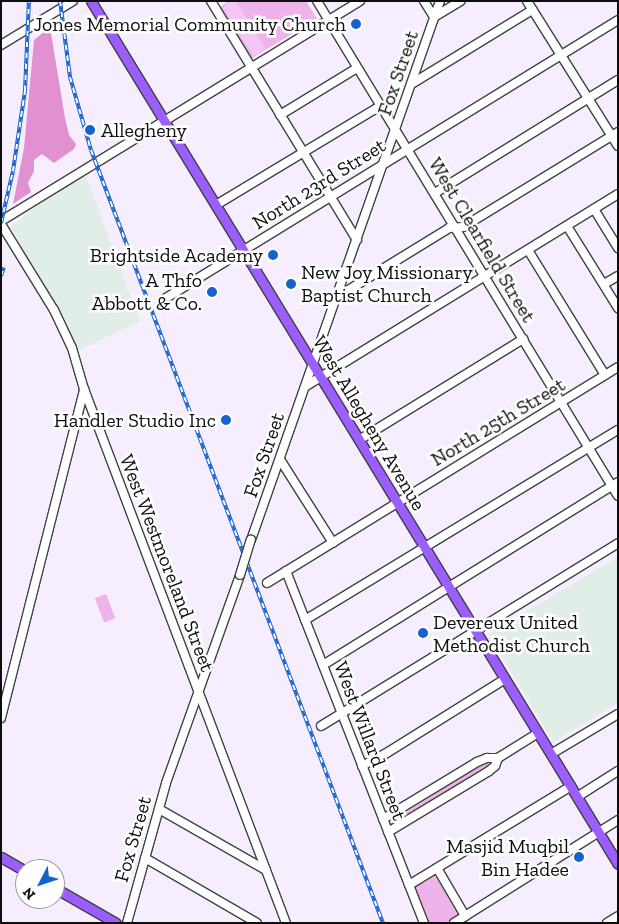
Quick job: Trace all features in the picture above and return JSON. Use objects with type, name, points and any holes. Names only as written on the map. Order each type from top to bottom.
[{"type":"main road","name":"West Allegheny Avenue","points":[[91,1],[618,864]]},
{"type":"main road","points":[[1,857],[15,865]]},
{"type":"main road","points":[[65,894],[116,923]]},
{"type":"street","points":[[1,45],[73,1]]},
{"type":"street","points":[[211,1],[357,240]]},
{"type":"street","name":"West Clearfield Street","points":[[317,1],[589,448],[615,484],[618,496]]},
{"type":"street","points":[[1,223],[360,1]]},
{"type":"street","points":[[424,1],[434,17],[461,1]]},
{"type":"street","name":"Fox Street","points":[[127,923],[159,809],[198,692],[281,461],[383,165],[414,83],[440,1]]},
{"type":"street","points":[[527,1],[560,56],[615,134],[618,146]]},
{"type":"street","points":[[414,83],[532,10]]},
{"type":"street","name":"North 23rd Street","points":[[166,298],[618,20]]},
{"type":"street","points":[[280,115],[357,68]]},
{"type":"street","points":[[435,193],[618,80]]},
{"type":"street","points":[[216,205],[380,106]]},
{"type":"street","points":[[337,297],[449,228],[463,227],[615,134]]},
{"type":"street","points":[[306,386],[618,194]]},
{"type":"street","points":[[594,209],[618,248]]},
{"type":"street","name":"West Westmoreland Street","points":[[1,223],[54,310],[72,348],[84,390],[286,923]]},
{"type":"street","points":[[567,226],[617,306]]},
{"type":"street","points":[[528,250],[605,375]]},
{"type":"street","points":[[604,284],[618,276]]},
{"type":"street","points":[[359,440],[523,339]]},
{"type":"street","name":"North 25th Street","points":[[267,583],[618,367]]},
{"type":"street","points":[[1,718],[84,390]]},
{"type":"street","points":[[305,620],[618,430]]},
{"type":"street","points":[[281,461],[332,543]]},
{"type":"street","points":[[323,665],[615,484]]},
{"type":"street","points":[[321,726],[618,543]]},
{"type":"street","name":"West Willard Street","points":[[286,571],[424,923]]},
{"type":"street","points":[[362,766],[385,754],[505,679]]},
{"type":"street","points":[[551,754],[618,714]]},
{"type":"street","points":[[383,820],[477,762],[487,758],[498,758],[538,733]]},
{"type":"street","points":[[388,832],[489,771],[495,766],[498,758]]},
{"type":"street","points":[[577,797],[618,771]]},
{"type":"street","points":[[409,884],[571,786]]},
{"type":"street","points":[[159,809],[266,870]]},
{"type":"street","points":[[454,923],[618,820]]},
{"type":"street","points":[[145,858],[257,923]]},
{"type":"street","points":[[437,868],[465,916]]},
{"type":"street","points":[[607,923],[618,916]]},
{"type":"shaded area","points":[[229,1],[306,1],[317,19],[252,58],[220,7]]},
{"type":"shaded area","points":[[231,1],[236,1],[266,49],[253,56],[223,7]]},
{"type":"shaded area","points":[[50,27],[65,118],[69,135],[76,144],[74,149],[54,163],[42,154],[34,160],[34,171],[28,183],[31,192],[13,204],[24,148],[34,40]]},
{"type":"shaded area","points":[[86,176],[140,321],[77,351],[11,227],[47,197]]},
{"type":"shaded area","points":[[618,557],[618,703],[553,742],[489,634]]},
{"type":"shaded area","points":[[106,594],[115,618],[104,623],[95,598]]},
{"type":"shaded area","points":[[485,762],[491,762],[489,768],[395,826],[391,825],[392,821]]},
{"type":"shaded area","points":[[434,874],[459,915],[446,923],[427,923],[413,887]]},
{"type":"railway","points":[[1,223],[13,171],[25,91],[29,1]]},
{"type":"railway","points":[[60,1],[70,77],[91,150],[383,923]]},
{"type":"railway","points":[[1,276],[4,267]]},
{"type":"place","name":"Jones Memorial Community Church","points":[[356,24]]},
{"type":"place","name":"Allegheny","points":[[90,130]]},
{"type":"place","name":"Brightside Academy","points":[[273,255]]},
{"type":"place","name":"New Joy Missionary Baptist Church","points":[[291,284]]},
{"type":"place","name":"A Thfo Abbott & Co.","points":[[212,292]]},
{"type":"place","name":"Handler Studio Inc","points":[[226,420]]},
{"type":"place","name":"Devereux United Methodist Church","points":[[423,633]]},
{"type":"place","name":"Masjid Muqbil Bin Hadee","points":[[579,857]]}]
